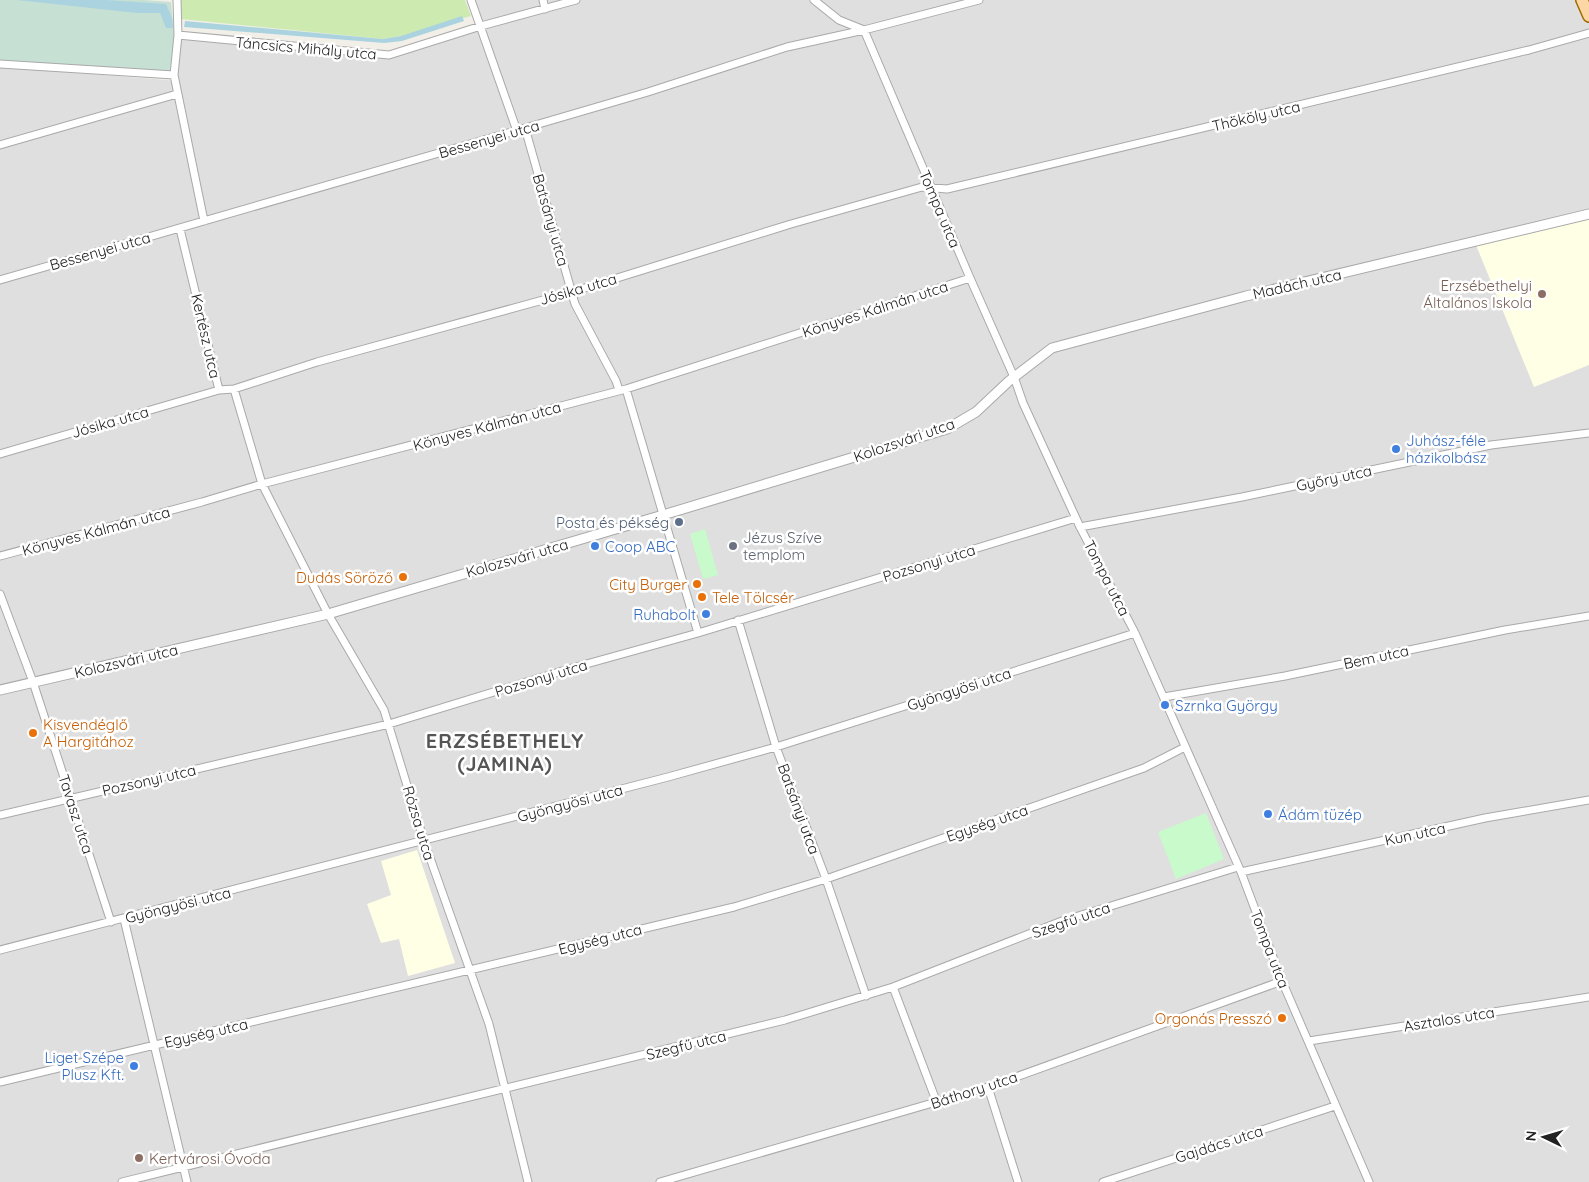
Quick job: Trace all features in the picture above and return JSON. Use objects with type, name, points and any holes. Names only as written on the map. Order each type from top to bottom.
[{"type":"main road","points":[[1582,0],[1589,16]]},
{"type":"street","points":[[177,0],[178,35],[174,75],[204,221]]},
{"type":"street","points":[[471,0],[517,131]]},
{"type":"street","points":[[543,0],[545,9]]},
{"type":"street","name":"Táncsics Mihály utca","points":[[178,35],[389,55],[481,26],[576,0]]},
{"type":"street","points":[[814,0],[839,20],[864,30]]},
{"type":"street","name":"Bessenyei utca","points":[[0,280],[517,131],[648,92],[787,47],[864,30],[979,0]]},
{"type":"street","name":"Tompa utca","points":[[864,30],[1014,376],[1023,403],[1080,527],[1164,697],[1239,869],[1282,981],[1369,1182]]},
{"type":"street","name":"Thököly utca","points":[[922,187],[947,189],[1529,50],[1589,33]]},
{"type":"street","points":[[0,64],[174,75]]},
{"type":"street","points":[[0,145],[177,94]]},
{"type":"street","name":"Batsányi utca","points":[[525,128],[575,304],[616,381],[623,390],[698,632]]},
{"type":"street","name":"Jósika utca","points":[[234,389],[327,359],[572,292],[791,224],[922,187]]},
{"type":"street","name":"Madách utca","points":[[1014,376],[1052,348],[1246,296],[1589,214]]},
{"type":"street","name":"Kertész utca","points":[[180,229],[219,390],[234,389],[262,484]]},
{"type":"street","name":"Könyves Kálmán utca","points":[[0,556],[262,484],[623,390],[970,278]]},
{"type":"street","name":"Kolozsvári utca","points":[[0,690],[328,614],[946,429],[976,412],[1014,376]]},
{"type":"street","name":"Jósika utca","points":[[0,454],[219,390]]},
{"type":"street","name":"Győry utca","points":[[1080,527],[1242,497],[1491,446],[1589,434]]},
{"type":"street","name":"Rózsa utca","points":[[262,484],[328,614],[384,710],[424,841],[489,1024],[528,1182]]},
{"type":"street","name":"Pozsonyi utca","points":[[0,815],[389,724],[1076,518]]},
{"type":"street","name":"Tavasz utca","points":[[0,594],[33,682],[111,922]]},
{"type":"street","name":"Bem utca","points":[[1164,697],[1285,676],[1505,630],[1589,616]]},
{"type":"street","name":"Batsányi utca","points":[[738,620],[776,746],[826,879],[866,996]]},
{"type":"street","name":"Gyöngyösi utca","points":[[0,950],[668,777],[776,746],[1134,633]]},
{"type":"street","name":"Egység utca","points":[[0,1082],[734,907],[826,879],[1144,768],[1185,747]]},
{"type":"street","name":"Kun utca","points":[[1239,869],[1485,818],[1589,800]]},
{"type":"street","name":"Szegfű utca","points":[[122,1182],[785,1020],[893,987],[1062,921],[1239,869]]},
{"type":"street","points":[[124,919],[187,1182]]},
{"type":"street","name":"Báthory utca","points":[[660,1182],[988,1087],[1282,981]]},
{"type":"street","points":[[893,987],[937,1103]]},
{"type":"street","name":"Asztalos utca","points":[[1309,1041],[1589,996]]},
{"type":"street","points":[[988,1087],[1018,1182]]},
{"type":"street","name":"Gajdács utca","points":[[1102,1182],[1335,1106]]},
{"type":"shaded area","points":[[0,0],[144,0],[171,2],[174,35],[170,71],[0,60]]},
{"type":"shaded area","points":[[473,0],[1589,0],[1589,1182],[0,1182],[0,67],[178,81],[178,35],[391,55],[482,28]]},
{"type":"shaded area","name":"Erzsébethelyi Általános Iskola","points":[[1589,219],[1589,365],[1534,387],[1476,245]]},
{"type":"shaded area","points":[[417,850],[455,963],[408,976],[399,939],[381,943],[367,904],[391,895],[381,861]]},
{"type":"green space","points":[[181,0],[465,0],[471,16],[401,36],[383,39],[181,19]]},
{"type":"green space","points":[[705,529],[718,575],[703,579],[690,534]]},
{"type":"green space","points":[[1206,813],[1224,859],[1176,879],[1158,832]]},
{"type":"water","points":[[17,0],[106,0],[166,4],[172,18],[173,28],[166,28],[160,13],[137,13]]},
{"type":"water","points":[[462,16],[464,21],[402,41],[384,43],[184,27],[185,21],[383,39],[401,36]]},
{"type":"place","name":"Erzsébethelyi Általános Iskola","points":[[1542,294]]},
{"type":"place","name":"Juhász-féle házikolbász","points":[[1396,449]]},
{"type":"place","name":"Posta és pékség","points":[[679,522]]},
{"type":"place","name":"Coop ABC","points":[[595,546]]},
{"type":"place","name":"Jézus Szíve templom","points":[[733,546]]},
{"type":"place","name":"Dudás Söröző","points":[[403,577]]},
{"type":"place","name":"City Burger","points":[[697,584]]},
{"type":"place","name":"Tele Tölcsér","points":[[702,597]]},
{"type":"place","name":"Ruhabolt","points":[[706,614]]},
{"type":"place","name":"Szrnka György","points":[[1165,705]]},
{"type":"place","name":"Kisvendéglő A Hargitához","points":[[33,733]]},
{"type":"place","name":"Ádám tüzép","points":[[1268,814]]},
{"type":"place","name":"Orgonás Presszó","points":[[1282,1018]]},
{"type":"place","name":"Liget Szépe Plusz Kft.","points":[[134,1066]]},
{"type":"place","name":"Kertvárosi Óvoda","points":[[139,1158]]},
{"type":"district","name":"ERZSÉBETHELY (JAMINA)","points":[[505,752]]}]
